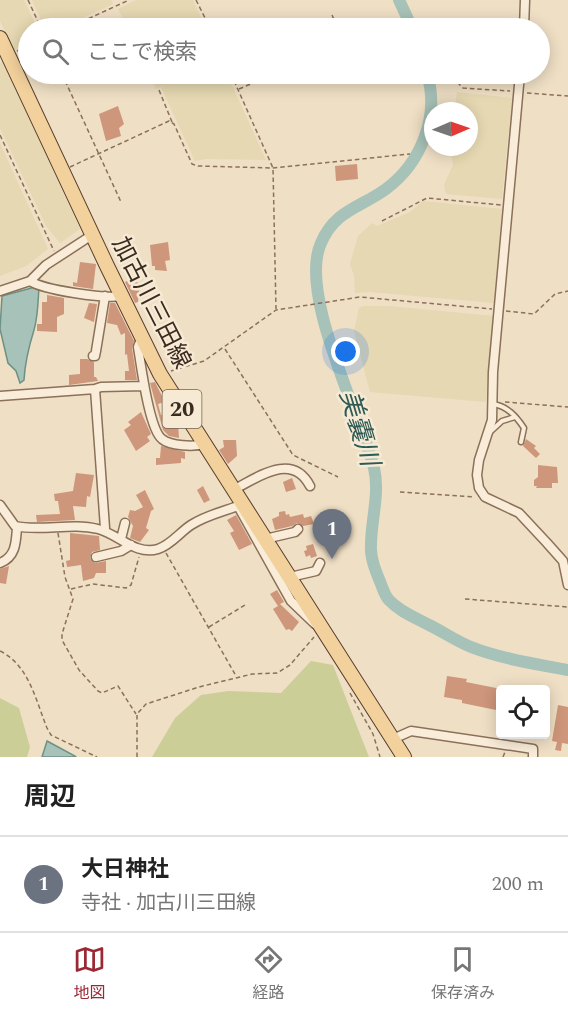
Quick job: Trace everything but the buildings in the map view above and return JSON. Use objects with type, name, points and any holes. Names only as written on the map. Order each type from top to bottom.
[{"type":"main road","name":"加古川三田線","points":[[0,38],[18,77]]},
{"type":"main road","name":"加古川三田線","points":[[21,84],[141,339],[160,374],[233,490],[240,505],[266,539],[404,757]]},
{"type":"street","points":[[524,18],[525,0]]},
{"type":"street","points":[[519,84],[498,310],[492,420],[479,460],[477,475],[483,496],[519,513],[563,561],[568,585]]},
{"type":"street","points":[[0,291],[30,281],[46,265],[92,235]]},
{"type":"street","points":[[30,281],[36,285],[65,291],[121,296]]},
{"type":"street","points":[[93,356],[96,351],[105,296]]},
{"type":"street","points":[[141,339],[138,347],[144,386],[159,437],[165,442],[176,444],[204,444]]},
{"type":"street","points":[[0,396],[101,387],[144,386]]},
{"type":"street","points":[[95,389],[104,531]]},
{"type":"street","points":[[233,490],[284,467],[291,468],[306,478],[310,486]]},
{"type":"street","points":[[0,505],[17,527],[14,551],[9,559],[0,563]]},
{"type":"street","points":[[17,527],[83,526],[104,531],[141,550],[148,551],[163,547],[192,524],[240,505],[291,601],[314,625],[321,625]]},
{"type":"street","points":[[121,539],[125,523]]},
{"type":"street","points":[[266,539],[295,532],[298,529]]},
{"type":"street","points":[[96,557],[131,545]]},
{"type":"street","points":[[290,577],[316,571],[320,563]]},
{"type":"street","points":[[393,739],[411,731],[532,749],[533,757]]},
{"type":"lane","points":[[492,403],[508,410],[516,417],[524,428],[521,442]]},
{"type":"lane","points":[[488,432],[491,433],[502,421],[516,417]]},
{"type":"path","points":[[28,0],[36,18]]},
{"type":"path","points":[[90,18],[129,0]]},
{"type":"path","points":[[196,0],[205,18]]},
{"type":"path","points":[[67,84],[121,202]]},
{"type":"path","points":[[235,84],[273,168],[276,310]]},
{"type":"path","points":[[238,90],[252,84]]},
{"type":"path","points":[[459,84],[464,88],[568,96]]},
{"type":"path","points":[[159,90],[173,121],[171,123]]},
{"type":"path","points":[[62,171],[169,121],[174,124],[192,164],[198,166],[273,168],[410,154]]},
{"type":"path","points":[[0,135],[58,258]]},
{"type":"path","points":[[382,222],[427,198],[508,206]]},
{"type":"path","points":[[160,374],[204,361],[276,310],[360,297],[534,314],[555,294],[568,291]]},
{"type":"path","points":[[224,348],[293,455],[338,477]]},
{"type":"path","points":[[492,403],[568,407]]},
{"type":"path","points":[[400,492],[483,496]]},
{"type":"path","points":[[56,527],[65,576],[73,599],[62,640],[79,670],[102,693],[118,687],[133,712],[137,714]]},
{"type":"path","points":[[163,547],[237,678]]},
{"type":"path","points":[[70,589],[93,584],[126,588],[131,585],[141,550]]},
{"type":"path","points":[[465,599],[568,607]]},
{"type":"path","points":[[208,627],[245,605]]},
{"type":"path","points":[[137,757],[137,714],[146,704],[237,678],[284,670],[321,625]]},
{"type":"path","points":[[0,651],[21,668],[51,735],[96,757]]},
{"type":"path","points":[[348,689],[373,734],[380,757]]},
{"type":"shaded area","points":[[0,0],[24,0],[32,18],[18,18],[18,48],[14,50],[0,21]]},
{"type":"shaded area","points":[[32,0],[111,0],[113,4],[83,18],[40,18]]},
{"type":"shaded area","points":[[136,0],[193,0],[201,18],[123,18],[118,9]]},
{"type":"shaded area","points":[[3,62],[80,229],[60,243],[46,226],[0,128],[0,63]]},
{"type":"shaded area","points":[[154,84],[232,84],[266,160],[206,159],[195,161],[161,87],[156,89]]},
{"type":"shaded area","points":[[457,92],[512,98],[502,199],[446,194],[444,185],[453,165],[452,156],[478,156],[478,102],[455,102]]},
{"type":"shaded area","points":[[0,143],[48,249],[26,266],[0,276]]},
{"type":"shaded area","points":[[423,201],[502,209],[494,303],[370,292],[355,293],[354,276],[350,264],[358,236],[372,223],[377,226],[410,212]]},
{"type":"shaded area","points":[[39,287],[36,320],[24,380],[20,383],[16,371],[8,363],[0,329],[2,296]]},
{"type":"shaded area","points":[[389,306],[494,316],[486,402],[370,392],[354,331],[359,308]]},
{"type":"shaded area","points":[[47,741],[75,756],[76,757],[42,757]]},
{"type":"green space","points":[[311,661],[333,665],[369,757],[152,757],[175,718],[201,695],[228,691],[281,693]]},
{"type":"green space","points":[[0,698],[19,708],[30,747],[27,757],[0,757]]},
{"type":"waterway","name":"美嚢川","points":[[399,0],[407,18]]},
{"type":"waterway","name":"美嚢川","points":[[429,84],[431,106],[429,122],[418,152],[409,166],[386,189],[333,223],[321,243],[316,265],[324,322],[376,477],[371,536],[372,560],[386,597],[407,614],[471,647],[519,661],[568,670]]},
{"type":"place","name":"大日神社","points":[[332,559]]}]
